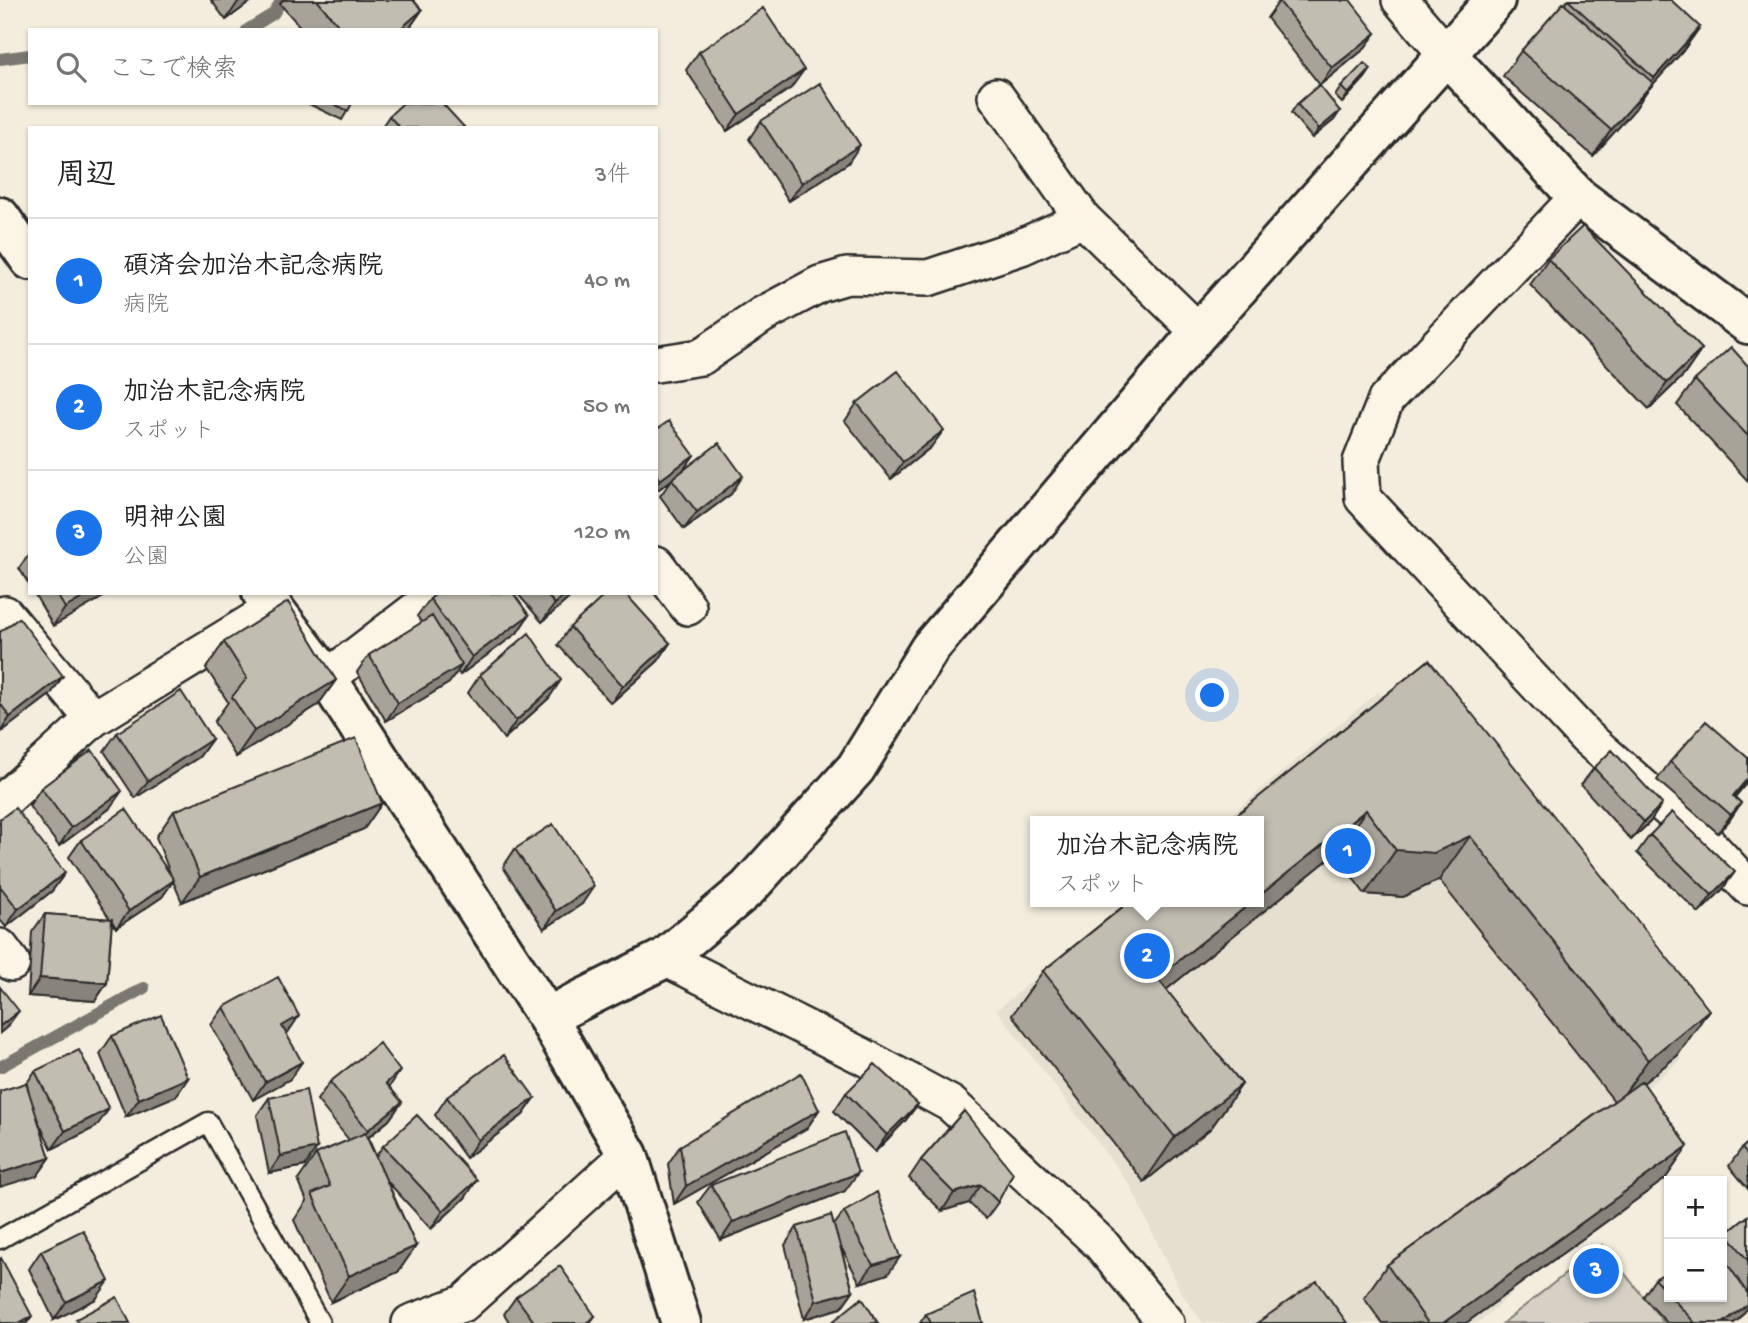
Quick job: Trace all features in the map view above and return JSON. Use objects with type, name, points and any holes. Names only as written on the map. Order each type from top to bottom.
[{"type":"street","points":[[1400,0],[1578,197],[1748,324]]},
{"type":"street","points":[[547,1017],[665,958],[748,888],[856,768],[930,648],[1199,332],[1495,0]]},
{"type":"street","points":[[996,96],[1083,219],[1199,332]]},
{"type":"street","points":[[1578,197],[1386,400],[1361,462],[1363,498],[1586,737],[1708,844],[1748,887]]},
{"type":"street","points":[[0,217],[28,257]]},
{"type":"street","points":[[658,364],[701,357],[762,316],[820,284],[847,276],[928,278],[1021,247],[1083,219]]},
{"type":"street","points":[[658,567],[688,607]]},
{"type":"street","points":[[327,678],[435,595]]},
{"type":"street","points":[[0,804],[93,719],[267,601],[327,678],[547,1017],[628,1155],[681,1323]]},
{"type":"street","points":[[0,618],[5,614],[93,719]]},
{"type":"street","points":[[665,958],[862,1056],[951,1104],[1101,1244],[1166,1323]]},
{"type":"street","points":[[411,1323],[464,1303],[628,1155]]},
{"type":"lane","points":[[0,1239],[208,1122],[320,1323]]},
{"type":"shaded area","points":[[1378,692],[1681,1060],[1607,1120],[1648,1175],[1478,1323],[1203,1323],[1180,1291],[1130,1185],[997,1010],[1120,907],[1264,907],[1264,816],[1229,816]]},
{"type":"shaded area","points":[[1602,1245],[1664,1323],[1503,1323]]},
{"type":"building","points":[[317,0],[413,0],[422,10],[401,28],[340,28]]},
{"type":"building","points":[[1280,0],[1350,0],[1376,33],[1332,68]]},
{"type":"building","points":[[1568,0],[1671,0],[1700,27],[1654,78]]},
{"type":"building","points":[[1563,3],[1653,83],[1611,130],[1521,51]]},
{"type":"building","points":[[763,8],[804,70],[739,114],[699,52]]},
{"type":"building","points":[[1364,63],[1371,69],[1348,94],[1341,87]]},
{"type":"building","points":[[820,83],[860,145],[802,183],[761,121]]},
{"type":"building","points":[[1319,85],[1340,111],[1319,129],[1297,104]]},
{"type":"building","points":[[336,105],[351,105],[348,111]]},
{"type":"building","points":[[401,105],[444,105],[463,126],[398,126],[389,116]]},
{"type":"building","points":[[1583,226],[1702,349],[1667,383],[1548,259]]},
{"type":"building","points":[[1731,347],[1748,366],[1748,436],[1695,380]]},
{"type":"building","points":[[898,371],[944,430],[903,462],[857,403]]},
{"type":"building","points":[[669,421],[694,455],[660,480],[658,477],[658,429]]},
{"type":"building","points":[[719,443],[743,476],[697,512],[672,479]]},
{"type":"building","points":[[57,595],[88,595],[65,608]]},
{"type":"building","points":[[435,595],[514,595],[529,615],[472,657],[430,599]]},
{"type":"building","points":[[547,595],[565,595],[555,604]]},
{"type":"building","points":[[605,595],[627,595],[670,643],[623,686],[570,627]]},
{"type":"building","points":[[288,602],[336,680],[254,731],[232,697],[247,678],[224,642]]},
{"type":"building","points":[[432,616],[462,665],[398,703],[369,655]]},
{"type":"building","points":[[19,618],[63,676],[10,717],[0,703],[0,632]]},
{"type":"building","points":[[529,633],[561,680],[516,721],[480,675]]},
{"type":"building","points":[[1429,660],[1709,1010],[1648,1060],[1470,836],[1434,853],[1396,850],[1366,810],[1264,892],[1264,816],[1235,816]]},
{"type":"building","points":[[181,691],[212,739],[148,781],[117,733]]},
{"type":"building","points":[[1706,721],[1748,758],[1748,778],[1733,796],[1741,803],[1731,815],[1670,762]]},
{"type":"building","points":[[356,738],[382,803],[200,877],[174,811]]},
{"type":"building","points":[[92,750],[122,791],[71,828],[41,788]]},
{"type":"building","points":[[1612,750],[1662,804],[1644,822],[1594,768]]},
{"type":"building","points":[[15,808],[65,873],[18,909],[0,886],[0,819]]},
{"type":"building","points":[[126,809],[174,880],[129,911],[81,840]]},
{"type":"building","points":[[1672,812],[1735,872],[1712,895],[1650,835]]},
{"type":"building","points":[[553,824],[594,886],[556,911],[515,849]]},
{"type":"building","points":[[1123,907],[1246,907],[1157,978],[1242,1084],[1175,1137],[1043,971]]},
{"type":"building","points":[[45,914],[112,919],[107,983],[40,978]]},
{"type":"building","points":[[278,977],[299,1016],[282,1026],[302,1062],[265,1082],[224,1007]]},
{"type":"building","points":[[0,987],[19,1011],[0,1026]]},
{"type":"building","points":[[161,1015],[188,1078],[139,1099],[112,1036]]},
{"type":"building","points":[[379,1043],[400,1071],[386,1083],[402,1102],[368,1130],[330,1082]]},
{"type":"building","points":[[79,1050],[109,1109],[65,1131],[35,1071]]},
{"type":"building","points":[[504,1055],[535,1098],[478,1140],[447,1097]]},
{"type":"building","points":[[875,1064],[918,1104],[887,1135],[846,1093]]},
{"type":"building","points":[[801,1073],[819,1110],[686,1186],[680,1146]]},
{"type":"building","points":[[1642,1081],[1688,1146],[1443,1323],[1428,1323],[1387,1265]]},
{"type":"building","points":[[26,1083],[50,1158],[0,1173],[0,1091]]},
{"type":"building","points":[[306,1090],[317,1148],[281,1156],[269,1098]]},
{"type":"building","points":[[964,1111],[1013,1173],[998,1202],[981,1185],[954,1193],[921,1160]]},
{"type":"building","points":[[417,1115],[477,1180],[443,1211],[383,1146]]},
{"type":"building","points":[[845,1132],[858,1173],[733,1222],[711,1185]]},
{"type":"building","points":[[365,1133],[416,1246],[349,1276],[312,1194],[330,1186],[316,1154]]},
{"type":"building","points":[[1748,1143],[1748,1156],[1742,1148]]},
{"type":"building","points":[[877,1192],[900,1257],[873,1265],[844,1212]]},
{"type":"building","points":[[831,1215],[853,1291],[816,1301],[797,1227]]},
{"type":"building","points":[[1748,1216],[1748,1261],[1727,1233]]},
{"type":"building","points":[[83,1230],[109,1281],[66,1302],[41,1251]]},
{"type":"building","points":[[1,1258],[32,1316],[19,1323],[0,1323]]},
{"type":"building","points":[[1727,1263],[1748,1294],[1748,1304],[1723,1323],[1695,1323],[1676,1302],[1727,1302]]},
{"type":"building","points":[[560,1266],[595,1316],[586,1323],[535,1323],[516,1297]]},
{"type":"building","points":[[1664,1274],[1664,1289],[1655,1279]]},
{"type":"building","points":[[1317,1281],[1347,1323],[1257,1323]]},
{"type":"building","points":[[974,1293],[983,1323],[931,1323],[926,1314]]},
{"type":"building","points":[[117,1297],[130,1323],[79,1323],[76,1319]]},
{"type":"building","points":[[862,1298],[878,1323],[831,1323]]},
{"type":"waterway","points":[[250,28],[273,14],[282,0]]},
{"type":"waterway","points":[[0,59],[28,55]]},
{"type":"waterway","points":[[0,1067],[144,988]]},
{"type":"place","name":"碩済会加治木記念病院","points":[[1348,851]]},
{"type":"place","name":"加治木記念病院","points":[[1147,956]]},
{"type":"place","name":"明神公園","points":[[1596,1271]]}]
